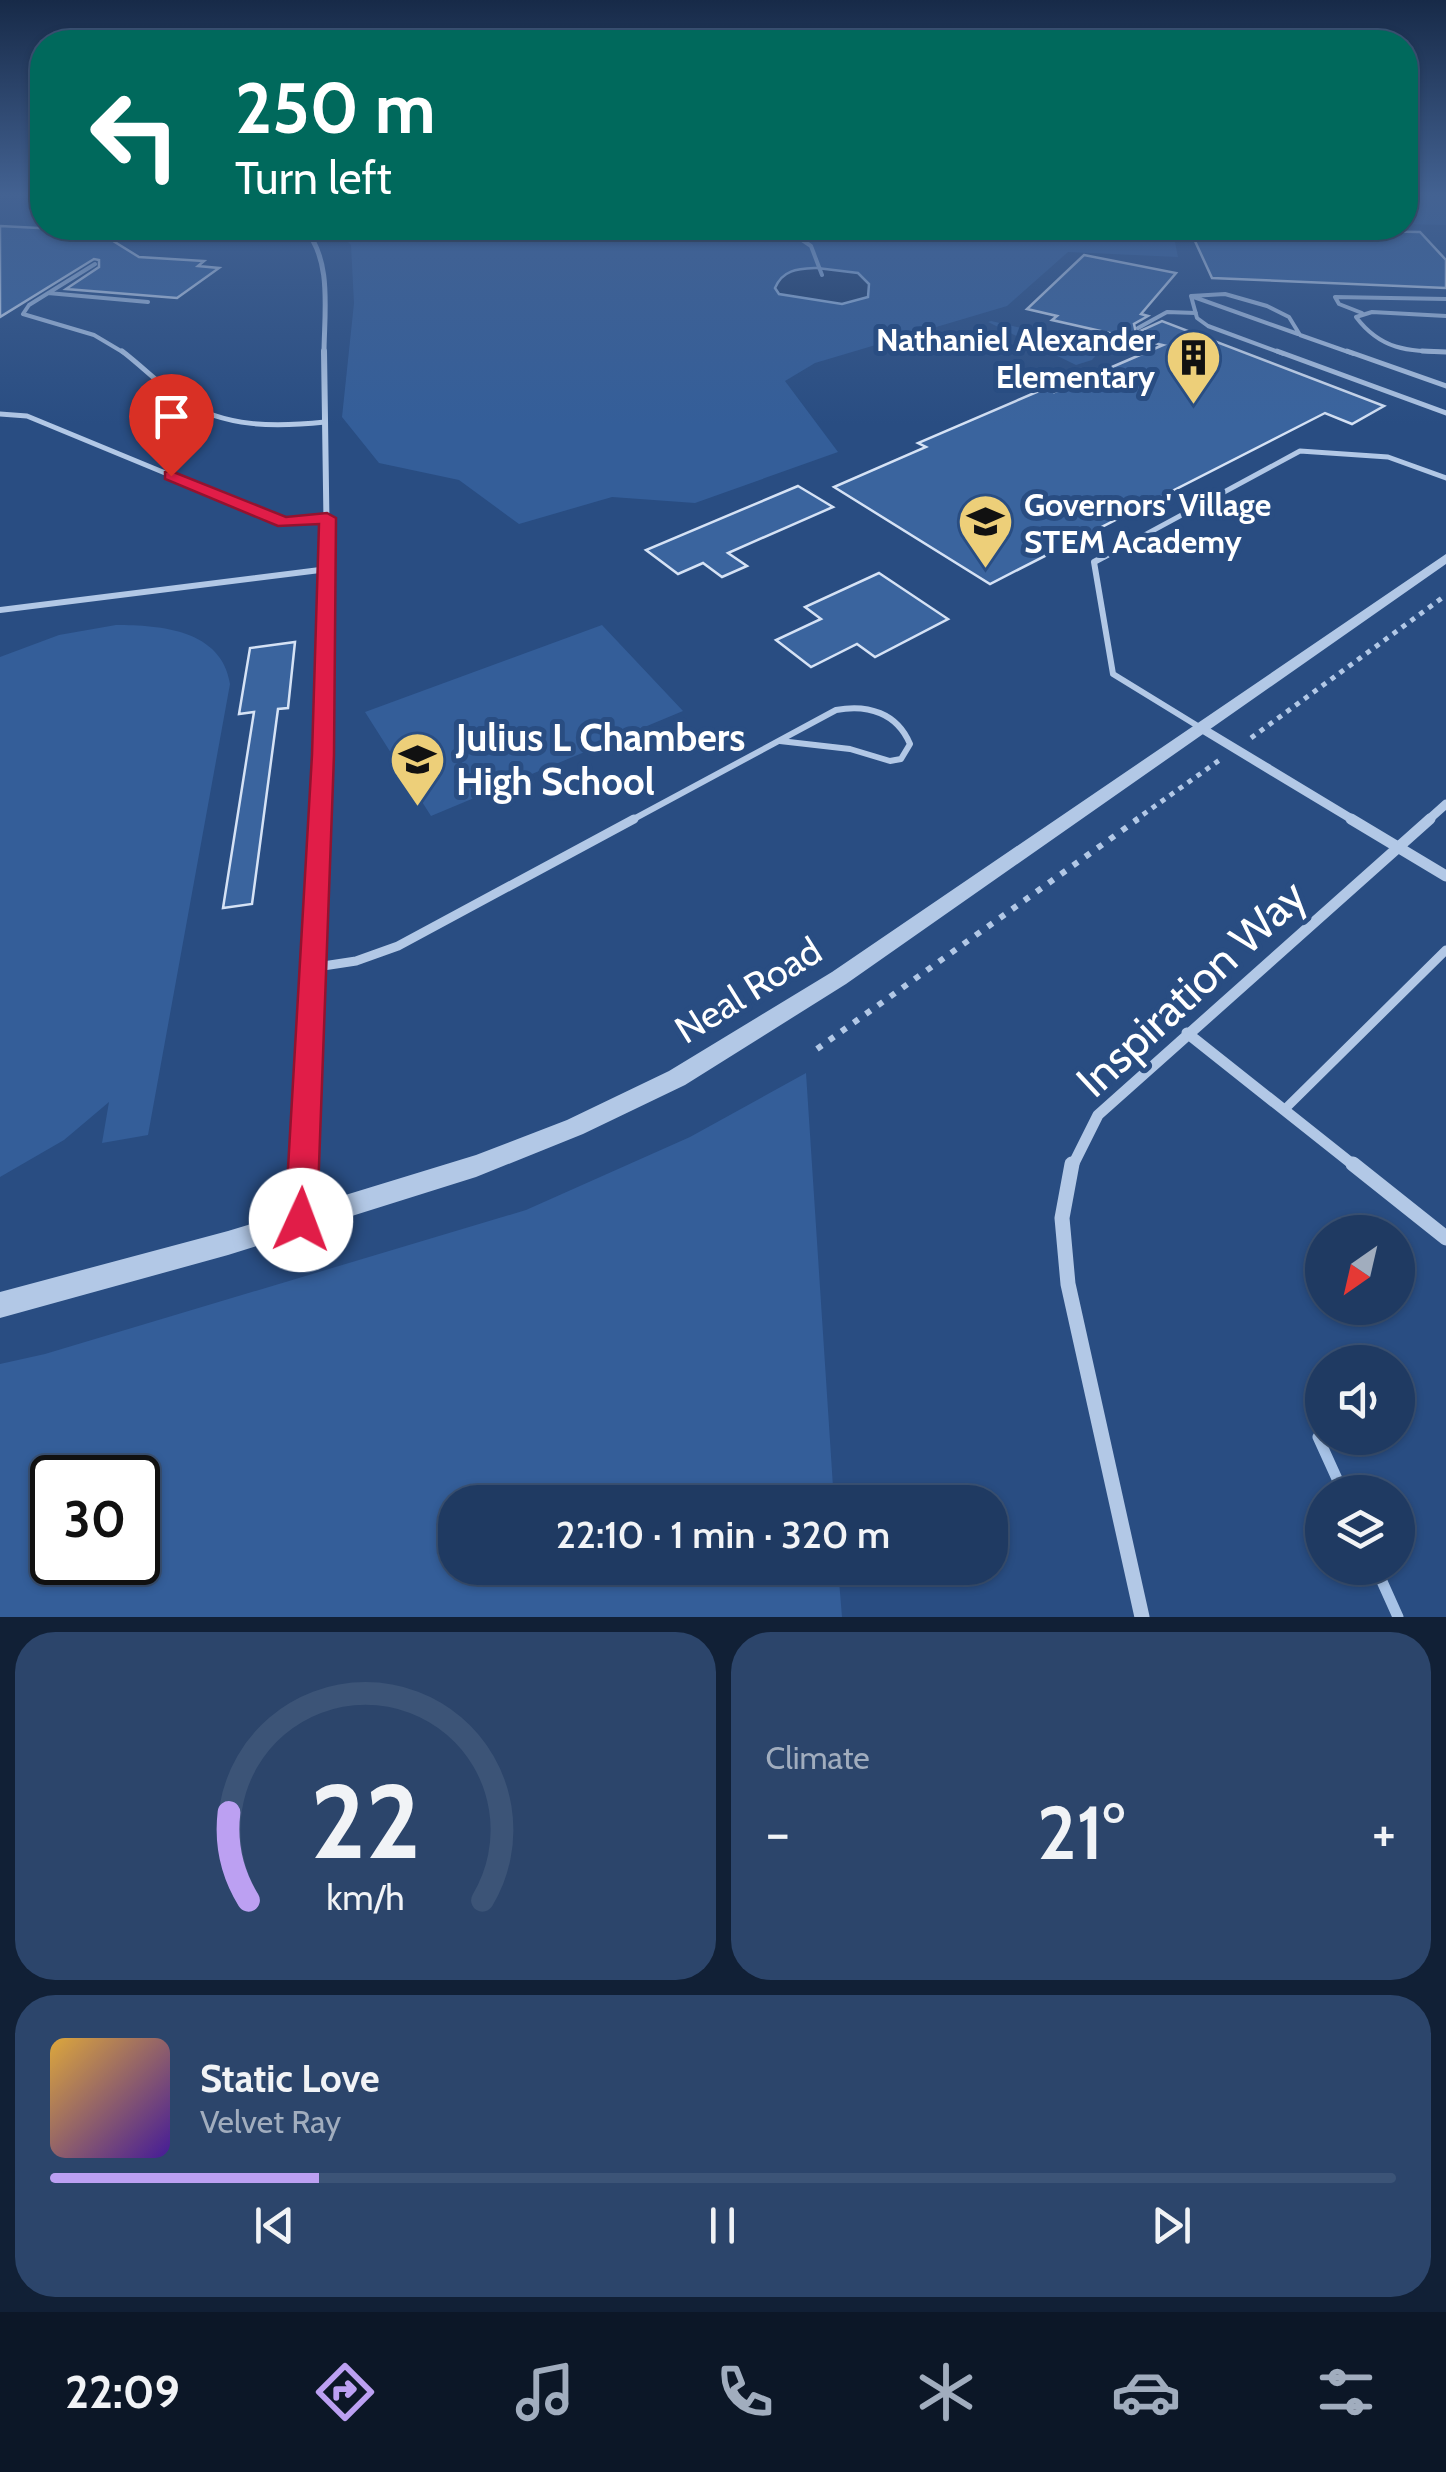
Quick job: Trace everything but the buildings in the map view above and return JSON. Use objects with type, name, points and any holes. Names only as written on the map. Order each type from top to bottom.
[{"type":"street","points":[[301,1220],[328,569],[322,272]]},
{"type":"street","name":"Neal Road","points":[[0,1305],[301,1220],[493,1159],[575,1127],[677,1078],[825,987],[1446,558]]},
{"type":"street","points":[[1201,728],[1446,876]]},
{"type":"street","name":"Inspiration Way","points":[[1142,1617],[1068,1284],[1062,1218],[1073,1161],[1098,1115],[1446,804]]},
{"type":"street","points":[[1188,1033],[1446,1238]]},
{"type":"lane","points":[[81,272],[25,309],[24,316],[70,325],[104,340],[206,415],[263,426],[325,422]]},
{"type":"lane","points":[[1191,296],[1200,292],[1219,293],[1267,308],[1289,316],[1293,329],[1307,337]]},
{"type":"lane","points":[[48,293],[148,302]]},
{"type":"lane","points":[[1191,296],[1196,313],[1208,326],[1446,412]]},
{"type":"lane","points":[[1191,296],[1446,386]]},
{"type":"lane","points":[[1446,299],[1335,298],[1339,304],[1362,313],[1446,316]]},
{"type":"lane","points":[[1138,328],[1167,312],[1196,313]]},
{"type":"lane","points":[[1362,313],[1357,319],[1379,344],[1446,352]]},
{"type":"lane","points":[[0,414],[27,416],[284,522],[327,518]]},
{"type":"lane","points":[[1201,728],[1113,674],[1094,562],[1300,451],[1388,457],[1446,478]]},
{"type":"lane","points":[[0,610],[328,569]]},
{"type":"lane","points":[[310,968],[356,961],[398,946],[836,710],[856,706],[897,721],[910,744],[902,760],[890,761],[850,749],[780,741]]},
{"type":"lane","points":[[1284,1110],[1446,950]]},
{"type":"path","points":[[1258,732],[1446,595]]},
{"type":"path","points":[[817,1049],[1212,766]]},
{"type":"shaded area","points":[[352,272],[1045,272],[1007,306],[815,363],[785,381],[838,452],[695,503],[612,497],[519,524],[459,480],[379,463],[342,417],[354,303]]},
{"type":"shaded area","points":[[858,273],[869,284],[868,297],[842,304],[779,294],[775,288],[787,274]]},
{"type":"shaded area","points":[[988,322],[1039,332],[1036,337],[1103,347],[1092,360],[1076,365]]},
{"type":"shaded area","points":[[116,625],[187,634],[215,652],[225,666],[230,684],[148,1135],[102,1143],[109,1102],[64,1140],[0,1177],[0,657],[59,635]]},
{"type":"shaded area","points":[[602,625],[683,711],[431,816],[365,712]]},
{"type":"shaded area","points":[[806,1073],[833,1485],[438,1485],[438,1585],[839,1585],[842,1617],[0,1617],[0,1364],[45,1354],[526,1210],[690,1137]]},
{"type":"waterway","points":[[1326,1455],[1335,1475]]},
{"type":"waterway","points":[[1384,1585],[1398,1617]]},
{"type":"place","name":"Nathaniel Alexander Elementary","points":[[1194,406]]},
{"type":"place","name":"Governors' Village STEM Academy","points":[[985,571]]},
{"type":"place","name":"Julius L Chambers High School","points":[[417,808]]},
{"type":"route","points":[[171,476],[284,522],[327,518],[323,755],[301,1220]]}]
